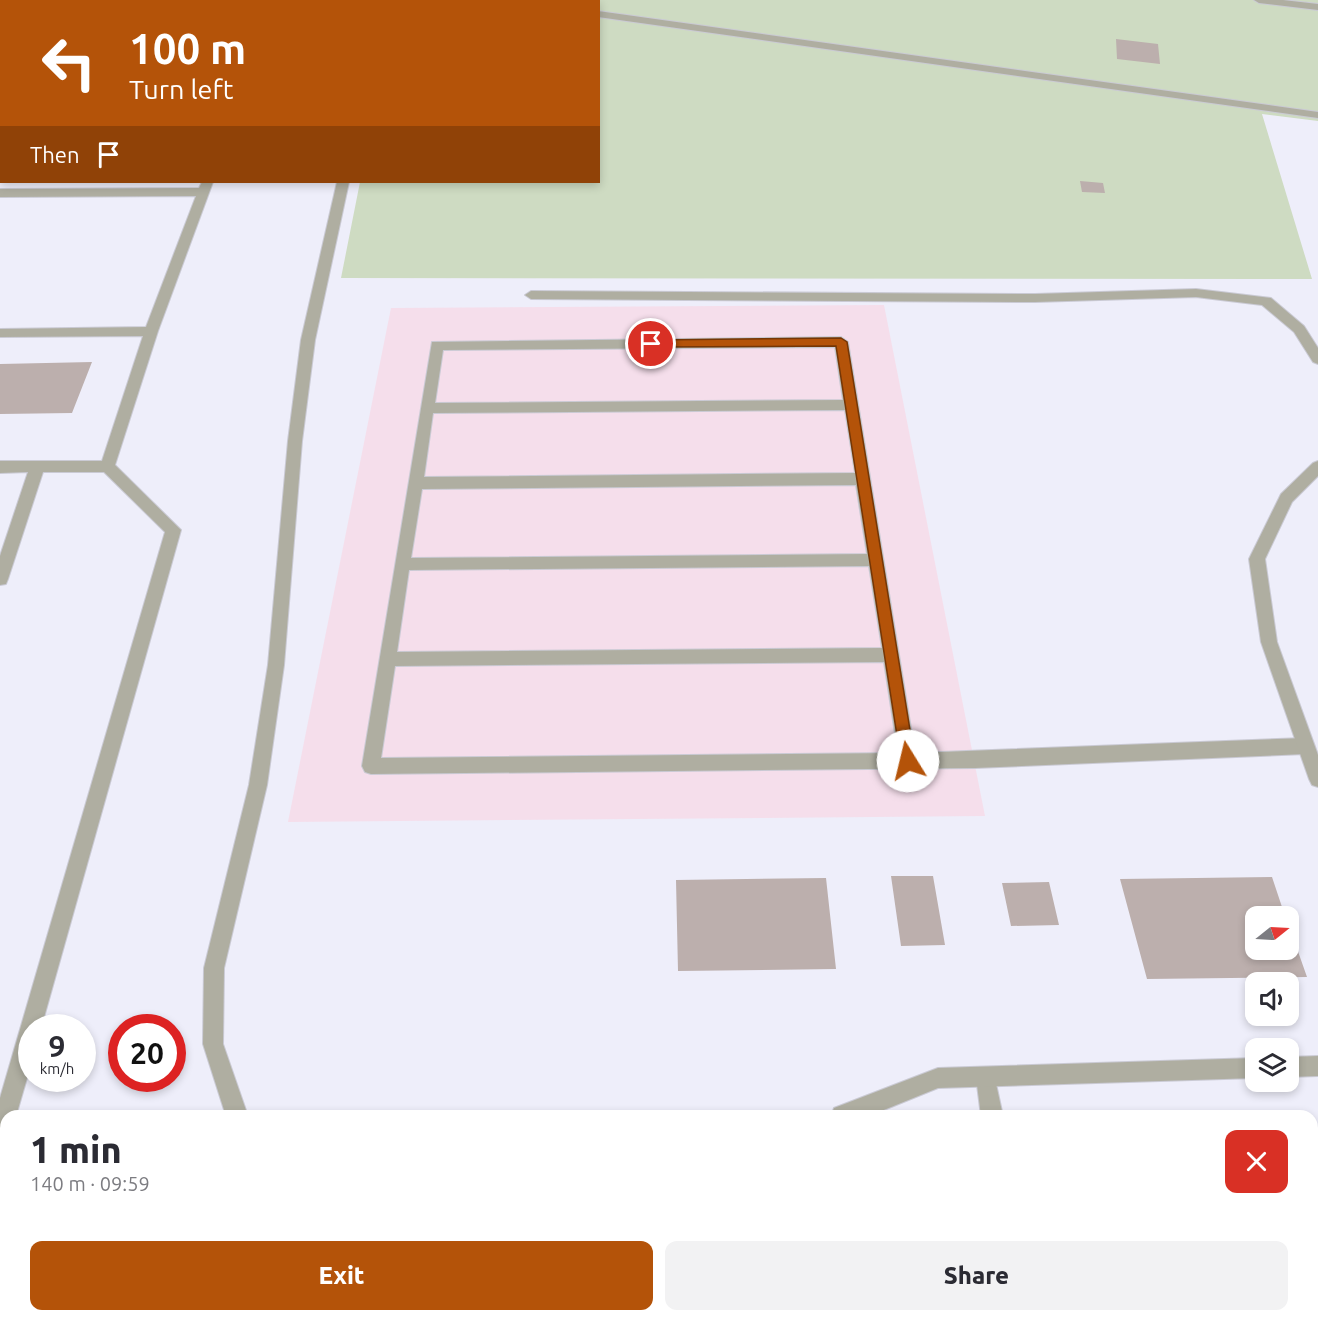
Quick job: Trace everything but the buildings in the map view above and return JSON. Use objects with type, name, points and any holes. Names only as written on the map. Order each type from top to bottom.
[{"type":"street","points":[[1259,0],[1318,7]]},
{"type":"street","points":[[600,14],[1318,115]]},
{"type":"street","points":[[235,1110],[213,1044],[214,968],[258,786],[276,665],[295,441],[308,340],[344,183]]},
{"type":"street","points":[[0,194],[205,187],[151,331],[107,466]]},
{"type":"street","points":[[531,295],[1035,298],[1196,293],[1266,302],[1299,329],[1318,358]]},
{"type":"street","points":[[0,333],[151,331]]},
{"type":"street","points":[[908,761],[841,342],[437,345],[371,766],[908,761],[975,760],[1305,746]]},
{"type":"street","points":[[428,408],[851,405]]},
{"type":"street","points":[[0,467],[107,466],[173,530],[7,1110]]},
{"type":"street","points":[[0,579],[37,467]]},
{"type":"street","points":[[1318,467],[1286,498],[1257,559],[1269,642],[1318,779]]},
{"type":"street","points":[[416,483],[863,479]]},
{"type":"street","points":[[403,564],[876,560]]},
{"type":"street","points":[[387,659],[891,655]]},
{"type":"street","points":[[1299,1067],[1318,1066]]},
{"type":"street","points":[[857,1110],[938,1078],[1245,1068]]},
{"type":"street","points":[[986,1077],[991,1110]]},
{"type":"shaded area","points":[[884,305],[985,816],[288,822],[391,308]]},
{"type":"green space","points":[[600,0],[1318,0],[1318,121],[1262,114],[1312,279],[341,278],[360,183],[600,183]]},
{"type":"route","points":[[651,344],[841,342],[908,761]]}]
